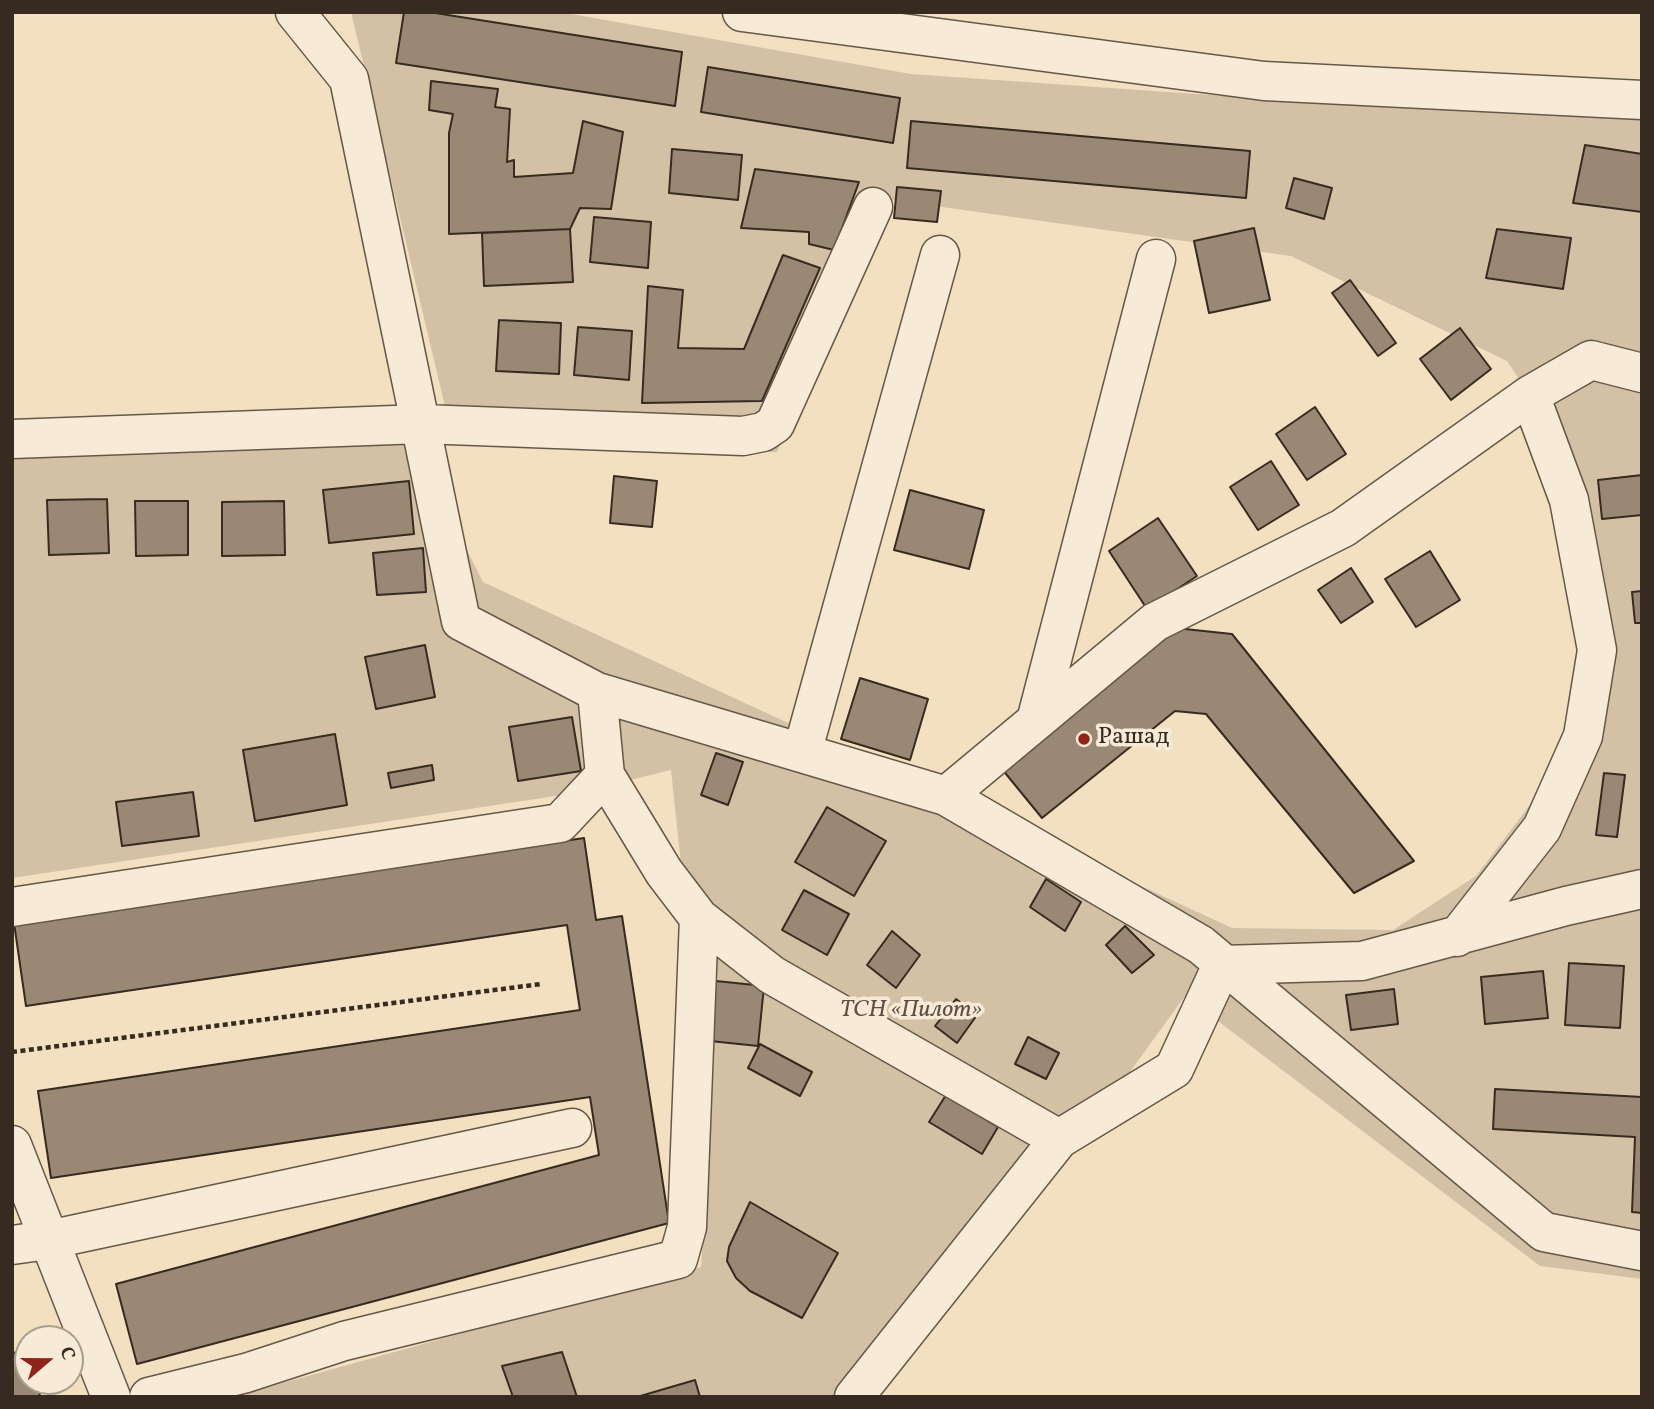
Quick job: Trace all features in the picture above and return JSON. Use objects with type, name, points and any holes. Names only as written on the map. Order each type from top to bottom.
[{"type":"street","points":[[295,12],[349,79],[461,621],[597,692],[946,796],[1201,944],[1222,965],[1544,1232],[1642,1251]]},
{"type":"street","points":[[742,12],[1264,80],[1642,100]]},
{"type":"street","points":[[12,439],[422,424],[743,436],[763,432],[775,424],[873,207]]},
{"type":"street","points":[[802,753],[940,255]]},
{"type":"street","points":[[1036,721],[1156,259]]},
{"type":"street","points":[[946,796],[1155,622],[1343,528],[1530,395],[1591,360],[1642,373]]},
{"type":"street","points":[[1457,937],[1542,828],[1583,736],[1597,650],[1569,500],[1530,395]]},
{"type":"street","points":[[597,692],[605,775],[664,872],[699,918],[772,975],[1059,1139]]},
{"type":"street","points":[[12,907],[560,824],[605,775]]},
{"type":"street","points":[[1222,965],[1362,961],[1566,906],[1642,889]]},
{"type":"street","points":[[149,1397],[246,1373],[344,1341],[678,1259],[687,1227],[699,918]]},
{"type":"street","points":[[854,1397],[1059,1139],[1174,1069],[1222,965]]},
{"type":"street","points":[[30,1242],[572,1128]]},
{"type":"street","points":[[12,1145],[30,1242],[111,1397]]},
{"type":"path","points":[[12,1052],[541,984]]},
{"type":"green space","name":"ТСН «Пилот»","points":[[351,12],[560,12],[911,74],[1225,96],[1642,112],[1642,1279],[1540,1266],[1185,996],[1063,1164],[859,1397],[232,1397],[701,1267],[710,1137],[671,770],[582,792],[12,878],[12,460],[399,415],[483,582],[1232,928],[1393,930],[1476,876],[1567,756],[1583,634],[1530,395],[1507,361],[1291,256],[892,200],[777,452],[454,444]]},
{"type":"building","points":[[404,12],[429,12],[682,52],[675,106],[396,63]]},
{"type":"building","points":[[708,67],[900,98],[893,143],[701,112]]},
{"type":"building","points":[[431,81],[498,89],[495,107],[510,109],[507,162],[514,160],[514,177],[573,173],[583,121],[623,132],[611,209],[580,208],[570,229],[449,234],[449,133],[453,114],[429,110]]},
{"type":"building","points":[[911,121],[1250,151],[1246,198],[907,168]]},
{"type":"building","points":[[1585,145],[1642,154],[1642,212],[1573,203]]},
{"type":"building","points":[[672,149],[742,155],[738,200],[669,193]]},
{"type":"building","points":[[755,169],[859,182],[834,250],[809,244],[809,232],[741,228]]},
{"type":"building","points":[[1294,178],[1332,188],[1324,219],[1286,208]]},
{"type":"building","points":[[897,187],[941,191],[937,222],[894,218]]},
{"type":"building","points":[[594,217],[651,222],[648,268],[590,262]]},
{"type":"building","points":[[1254,228],[1270,300],[1209,313],[1194,241]]},
{"type":"building","points":[[570,229],[573,282],[484,286],[482,233]]},
{"type":"building","points":[[1497,229],[1571,238],[1563,289],[1486,278]]},
{"type":"building","points":[[783,255],[820,268],[762,401],[642,403],[648,286],[683,290],[678,348],[744,349]]},
{"type":"building","points":[[1350,280],[1396,343],[1378,356],[1332,293]]},
{"type":"building","points":[[499,320],[561,323],[559,374],[496,371]]},
{"type":"building","points":[[578,327],[632,331],[629,380],[574,375]]},
{"type":"building","points":[[1460,328],[1491,369],[1451,400],[1420,359]]},
{"type":"building","points":[[1315,407],[1346,454],[1307,480],[1276,434]]},
{"type":"building","points":[[1271,461],[1299,505],[1258,530],[1230,487]]},
{"type":"building","points":[[1642,475],[1642,515],[1602,519],[1598,480]]},
{"type":"building","points":[[614,476],[657,481],[652,527],[610,523]]},
{"type":"building","points":[[409,481],[414,534],[329,543],[323,490]]},
{"type":"building","points":[[910,490],[984,510],[969,569],[894,550]]},
{"type":"building","points":[[107,499],[109,553],[49,555],[47,500]]},
{"type":"building","points":[[135,501],[188,501],[188,555],[136,556]]},
{"type":"building","points":[[284,501],[285,555],[222,556],[222,502]]},
{"type":"building","points":[[1158,518],[1197,576],[1147,609],[1109,551]]},
{"type":"building","points":[[423,548],[426,592],[377,595],[373,553]]},
{"type":"building","points":[[1430,551],[1460,600],[1416,627],[1385,579]]},
{"type":"building","points":[[1351,568],[1373,602],[1341,623],[1318,590]]},
{"type":"building","points":[[1642,591],[1642,623],[1635,623],[1632,592]]},
{"type":"building","name":"Рашад","points":[[1166,627],[1232,634],[1414,861],[1354,893],[1206,714],[1175,711],[1042,818],[997,763]]},
{"type":"building","points":[[425,645],[435,697],[376,709],[365,657]]},
{"type":"building","points":[[860,678],[928,699],[910,760],[841,739]]},
{"type":"building","points":[[572,717],[581,771],[518,781],[509,727]]},
{"type":"building","points":[[335,734],[347,805],[255,821],[243,750]]},
{"type":"building","points":[[716,753],[743,762],[728,805],[701,795]]},
{"type":"building","points":[[432,765],[434,780],[391,788],[388,773]]},
{"type":"building","points":[[1604,773],[1625,775],[1617,837],[1596,835]]},
{"type":"building","points":[[193,792],[199,836],[122,846],[116,802]]},
{"type":"building","points":[[827,807],[886,841],[854,896],[795,862]]},
{"type":"building","points":[[584,838],[596,920],[622,916],[669,1223],[137,1364],[116,1284],[599,1155],[590,1097],[51,1178],[38,1091],[580,1010],[567,925],[26,1006],[14,923]]},
{"type":"building","points":[[1046,879],[1081,902],[1065,931],[1030,907]]},
{"type":"building","points":[[804,890],[849,914],[827,955],[782,930]]},
{"type":"building","points":[[1125,926],[1154,955],[1132,973],[1106,945]]},
{"type":"building","points":[[892,931],[920,955],[896,988],[867,965]]},
{"type":"building","points":[[1569,963],[1624,966],[1620,1028],[1565,1025]]},
{"type":"building","points":[[1543,971],[1548,1018],[1485,1024],[1481,977]]},
{"type":"building","points":[[716,981],[764,986],[758,1046],[710,1041]]},
{"type":"building","points":[[1394,989],[1398,1024],[1351,1030],[1346,995]]},
{"type":"building","points":[[956,999],[977,1015],[957,1043],[935,1026]]},
{"type":"building","points":[[1028,1037],[1059,1053],[1046,1079],[1015,1064]]},
{"type":"building","points":[[760,1044],[812,1072],[800,1096],[748,1068]]},
{"type":"building","points":[[1495,1089],[1642,1097],[1642,1213],[1632,1212],[1635,1137],[1493,1129]]},
{"type":"building","points":[[946,1095],[998,1127],[982,1154],[929,1122]]},
{"type":"building","points":[[750,1202],[838,1253],[802,1318],[750,1291],[736,1278],[727,1261],[729,1247]]},
{"type":"building","points":[[562,1352],[577,1397],[513,1397],[502,1366]]},
{"type":"building","points":[[12,1353],[14,1395],[40,1397],[12,1397]]},
{"type":"building","points":[[695,1380],[700,1397],[637,1397]]},
{"type":"place","name":"Рашад","points":[[1084,739]]}]
